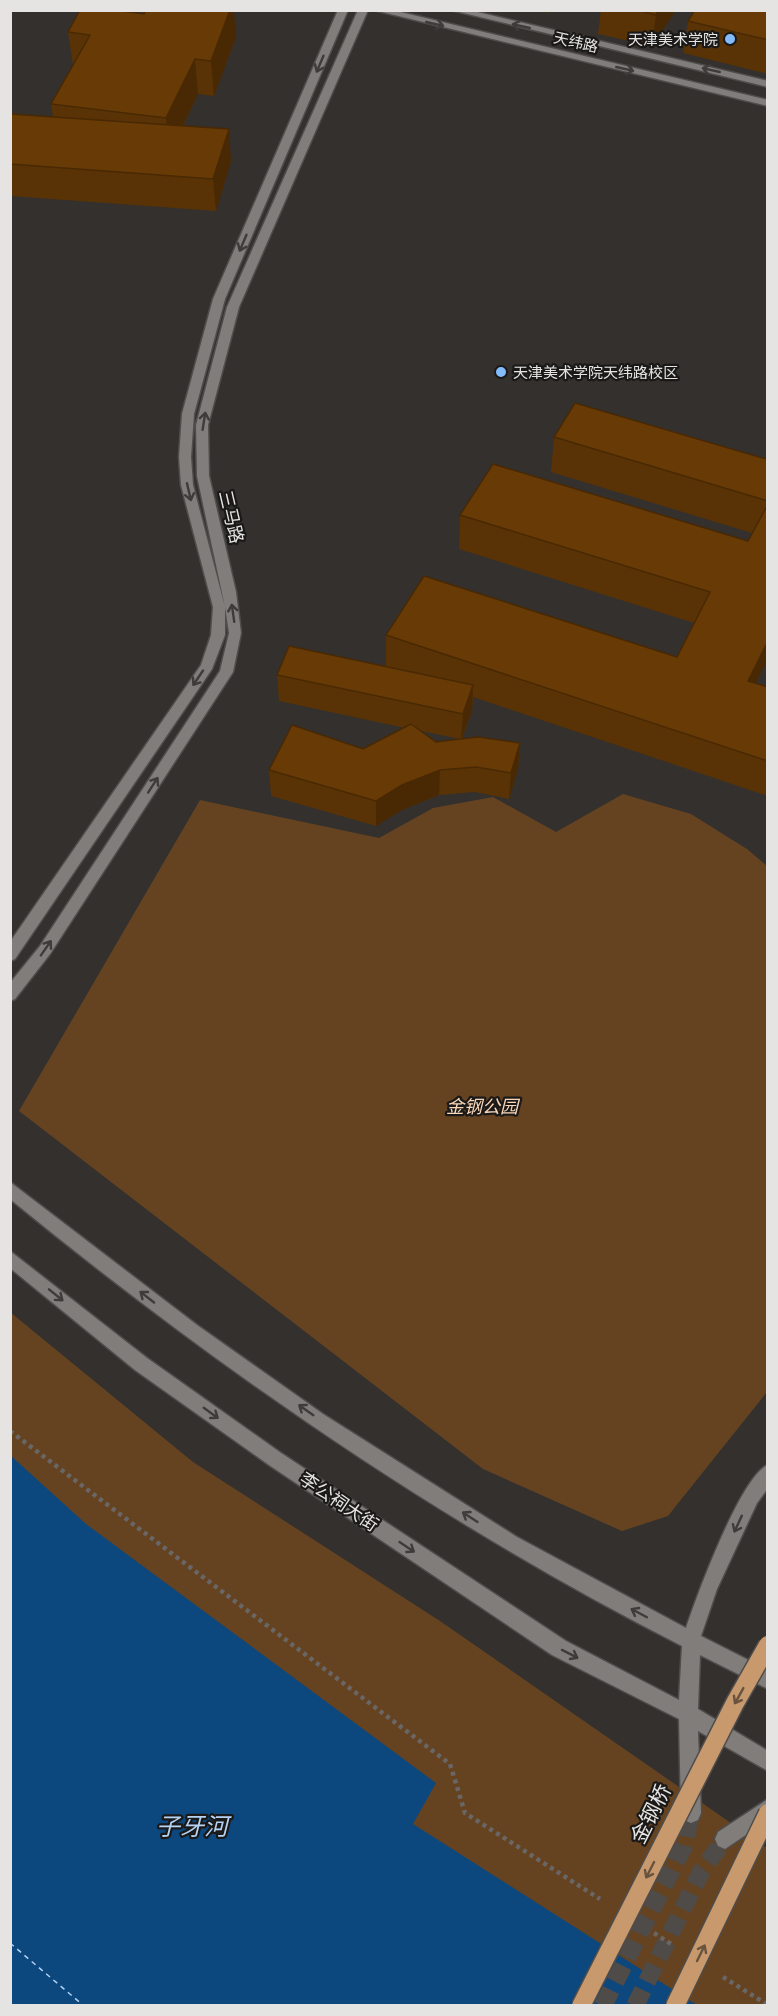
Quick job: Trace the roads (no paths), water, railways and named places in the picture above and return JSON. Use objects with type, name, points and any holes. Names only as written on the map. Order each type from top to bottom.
[{"type":"main road","name":"金钢桥","points":[[581,2006],[729,1714],[768,1645]]},
{"type":"main road","points":[[675,2006],[768,1813]]},
{"type":"street","name":"三马路","points":[[10,955],[207,666],[218,635],[219,607],[187,485],[184,457],[188,414],[219,299],[343,10]]},
{"type":"street","name":"三马路","points":[[10,994],[45,950],[226,672],[235,633],[230,592],[203,476],[202,425],[233,307],[363,10]]},
{"type":"street","name":"天纬路","points":[[378,10],[768,103]]},
{"type":"street","name":"天纬路","points":[[455,10],[768,84]]},
{"type":"street","points":[[10,1189],[194,1333],[342,1435],[512,1544],[768,1680]]},
{"type":"street","name":"李公祠大街","points":[[10,1258],[141,1364],[275,1460],[558,1648],[688,1714],[768,1762]]},
{"type":"street","points":[[691,1813],[688,1714],[691,1640],[709,1586],[751,1497],[768,1473]]},
{"type":"street","points":[[725,1839],[768,1808]]},
{"type":"water","name":"子牙河","points":[[10,1455],[86,1524],[436,1783],[413,1824],[697,2005],[11,2005]]},
{"type":"tunnel","points":[[603,2006],[684,1846],[691,1813]]},
{"type":"tunnel","points":[[635,2006],[702,1870],[725,1839]]},
{"type":"place","name":"天津美术学院","points":[[730,39]]},
{"type":"place","name":"天津美术学院天纬路校区","points":[[501,372]]},
{"type":"park label","name":"金钢公园","points":[[482,1107]]}]
